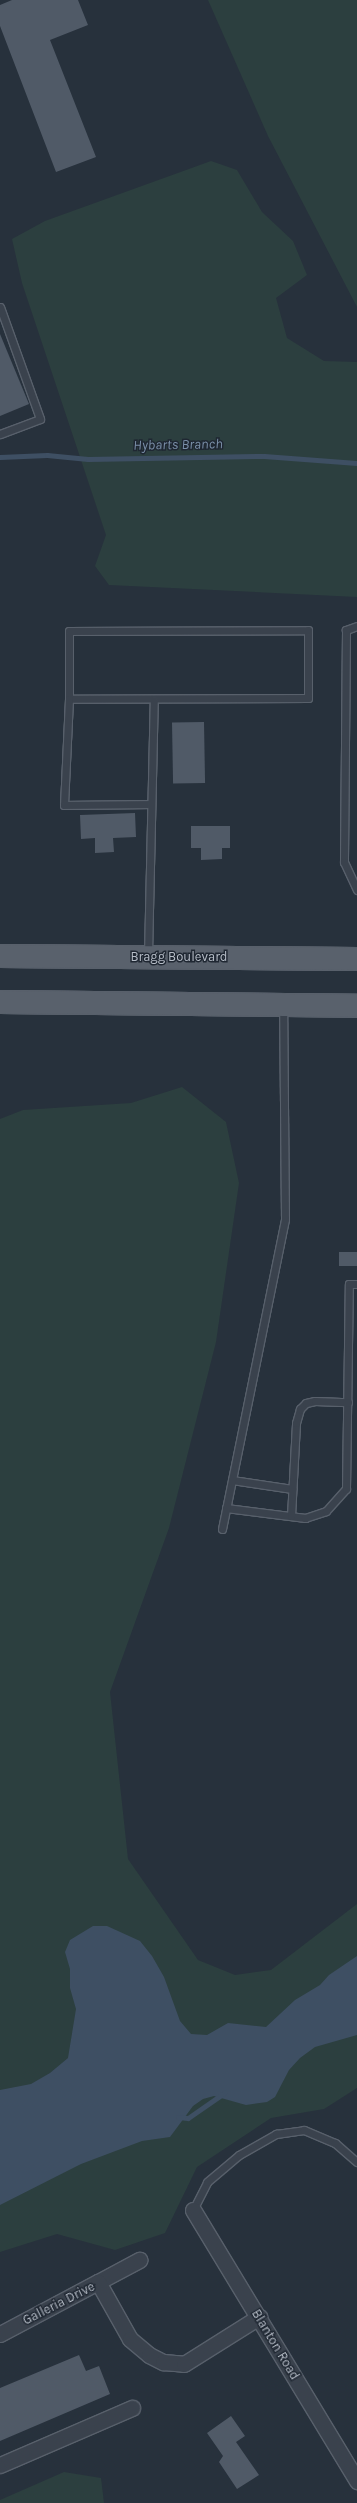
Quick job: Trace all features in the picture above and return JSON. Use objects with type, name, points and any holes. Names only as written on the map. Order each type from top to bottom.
[{"type":"main road","name":"Bragg Boulevard","points":[[0,956],[357,959]]},
{"type":"main road","points":[[0,1002],[357,1006]]},
{"type":"street","name":"Blanton Road","points":[[193,2210],[357,2481]]},
{"type":"street","points":[[98,2282],[139,2260]]},
{"type":"street","name":"Galleria Drive","points":[[0,2334],[98,2282],[130,2339],[149,2355],[163,2362],[184,2364],[258,2317]]},
{"type":"street","points":[[0,2465],[132,2408]]},
{"type":"lane","points":[[0,307],[40,419],[0,434]]},
{"type":"lane","points":[[357,626],[351,626],[346,630],[344,862],[357,890]]},
{"type":"lane","points":[[69,700],[308,698],[308,630],[69,631],[69,700],[64,805],[151,804]]},
{"type":"lane","points":[[148,957],[154,699]]},
{"type":"lane","points":[[222,1529],[285,1219],[283,1005]]},
{"type":"lane","points":[[226,1508],[305,1518],[326,1511],[346,1489],[349,1284],[357,1284]]},
{"type":"lane","points":[[291,1516],[296,1423],[300,1409],[306,1403],[315,1401],[348,1402]]},
{"type":"lane","points":[[232,1480],[292,1489]]},
{"type":"lane","points":[[193,2210],[207,2182],[239,2155],[276,2134],[304,2130],[335,2143],[357,2162]]},
{"type":"shaded area","points":[[208,0],[357,0],[357,307],[268,136]]},
{"type":"shaded area","points":[[211,161],[237,170],[262,212],[293,241],[307,275],[276,298],[287,338],[324,361],[357,362],[357,597],[109,585],[95,566],[106,535],[22,283],[12,239],[45,221]]},
{"type":"shaded area","points":[[182,1087],[226,1122],[239,1183],[216,1342],[169,1528],[110,1692],[128,1859],[198,1960],[235,1975],[271,1970],[357,1904],[357,2088],[324,2109],[271,2118],[197,2167],[165,2233],[115,2250],[57,2234],[0,2252],[0,1119],[23,1110],[131,1103]]},
{"type":"shaded area","points":[[64,2472],[101,2478],[104,2503],[0,2503],[0,2500]]},
{"type":"water","points":[[93,1926],[107,1926],[140,1941],[152,1956],[164,1977],[180,2021],[191,2034],[207,2035],[228,2023],[266,2027],[295,2000],[320,1985],[329,1975],[357,1956],[357,2035],[315,2047],[300,2058],[289,2070],[275,2097],[267,2102],[246,2105],[214,2096],[203,2099],[193,2106],[170,2137],[142,2141],[81,2164],[0,2205],[0,2090],[31,2084],[50,2073],[68,2058],[76,2009],[70,1988],[70,1969],[65,1952],[70,1940]]},
{"type":"building","points":[[12,0],[78,0],[88,25],[50,40],[96,157],[56,172],[0,26],[0,5]]},
{"type":"building","points":[[0,334],[29,404],[0,416]]},
{"type":"building","points":[[204,722],[205,783],[173,784],[172,723]]},
{"type":"building","points":[[135,813],[136,837],[113,838],[114,852],[95,853],[95,838],[81,839],[80,815]]},
{"type":"building","points":[[191,826],[230,826],[230,848],[222,848],[222,859],[201,860],[201,848],[191,848]]},
{"type":"building","points":[[339,1252],[357,1252],[357,1266],[339,1266]]},
{"type":"building","points":[[79,2355],[86,2371],[99,2366],[110,2394],[0,2441],[0,2388]]},
{"type":"building","points":[[231,2416],[245,2436],[236,2442],[259,2475],[237,2489],[219,2462],[223,2456],[207,2433]]},
{"type":"waterway","name":"Hybarts Branch","points":[[0,457],[47,455],[88,459],[264,456],[357,463]]},
{"type":"waterway","points":[[178,2117],[188,2118],[224,2093]]}]
